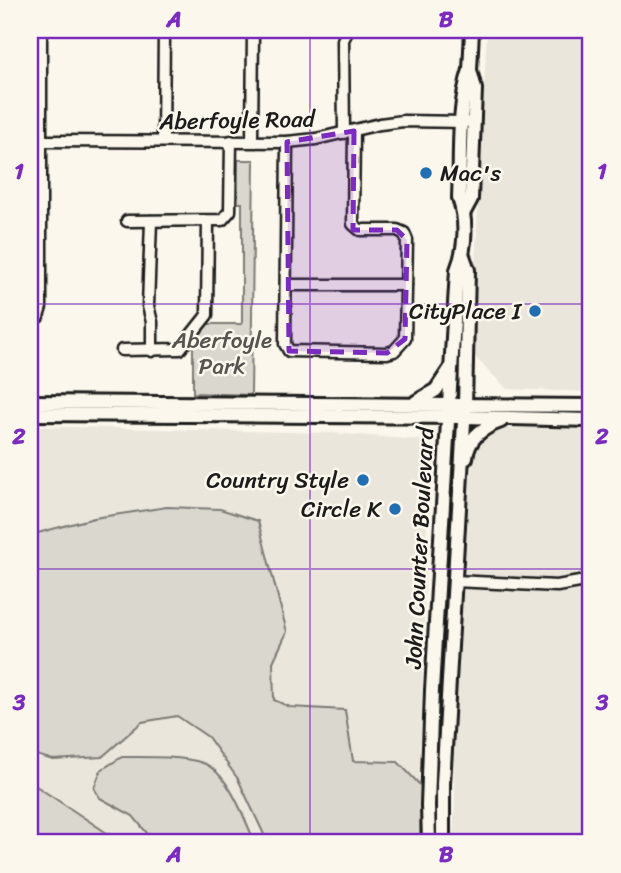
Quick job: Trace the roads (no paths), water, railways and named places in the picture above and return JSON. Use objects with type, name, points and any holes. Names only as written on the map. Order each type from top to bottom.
[{"type":"main road","name":"John Counter Boulevard","points":[[443,843],[443,784],[464,411],[468,270],[463,256],[464,212],[459,198],[468,122],[464,88],[470,70],[472,30]]},
{"type":"main road","name":"John Counter Boulevard","points":[[429,843],[432,690],[448,411],[457,270],[463,256]]},
{"type":"main road","points":[[410,404],[428,397],[436,390],[452,366]]},
{"type":"main road","points":[[30,402],[410,404],[448,411]]},
{"type":"main road","points":[[30,414],[464,411],[591,406]]},
{"type":"main road","points":[[464,411],[508,419],[591,420]]},
{"type":"main road","points":[[459,491],[467,451],[477,434],[489,425],[508,419]]},
{"type":"street","points":[[163,141],[164,30]]},
{"type":"street","points":[[252,141],[253,30]]},
{"type":"street","points":[[287,142],[285,344],[289,351],[394,351],[405,339],[407,240],[404,233],[397,230],[360,230],[353,224],[343,40],[348,30]]},
{"type":"street","points":[[30,33],[41,32],[42,141],[41,307],[38,317],[30,321]]},
{"type":"street","name":"Aberfoyle Road","points":[[42,141],[287,142],[316,139],[403,121],[468,122]]},
{"type":"street","points":[[127,221],[222,220],[230,211],[231,141]]},
{"type":"street","points":[[150,221],[148,306],[152,322],[152,351]]},
{"type":"street","points":[[122,350],[180,349],[207,314],[208,221]]},
{"type":"street","points":[[286,285],[406,285]]},
{"type":"street","points":[[454,581],[558,586],[591,580]]},
{"type":"place","name":"Mac's","points":[[426,173]]},
{"type":"place","name":"CityPlace I","points":[[535,311]]},
{"type":"place","name":"Country Style","points":[[363,480]]},
{"type":"place","name":"Circle K","points":[[395,509]]},
{"type":"park label","name":"Aberfoyle Park","points":[[222,353]]}]
